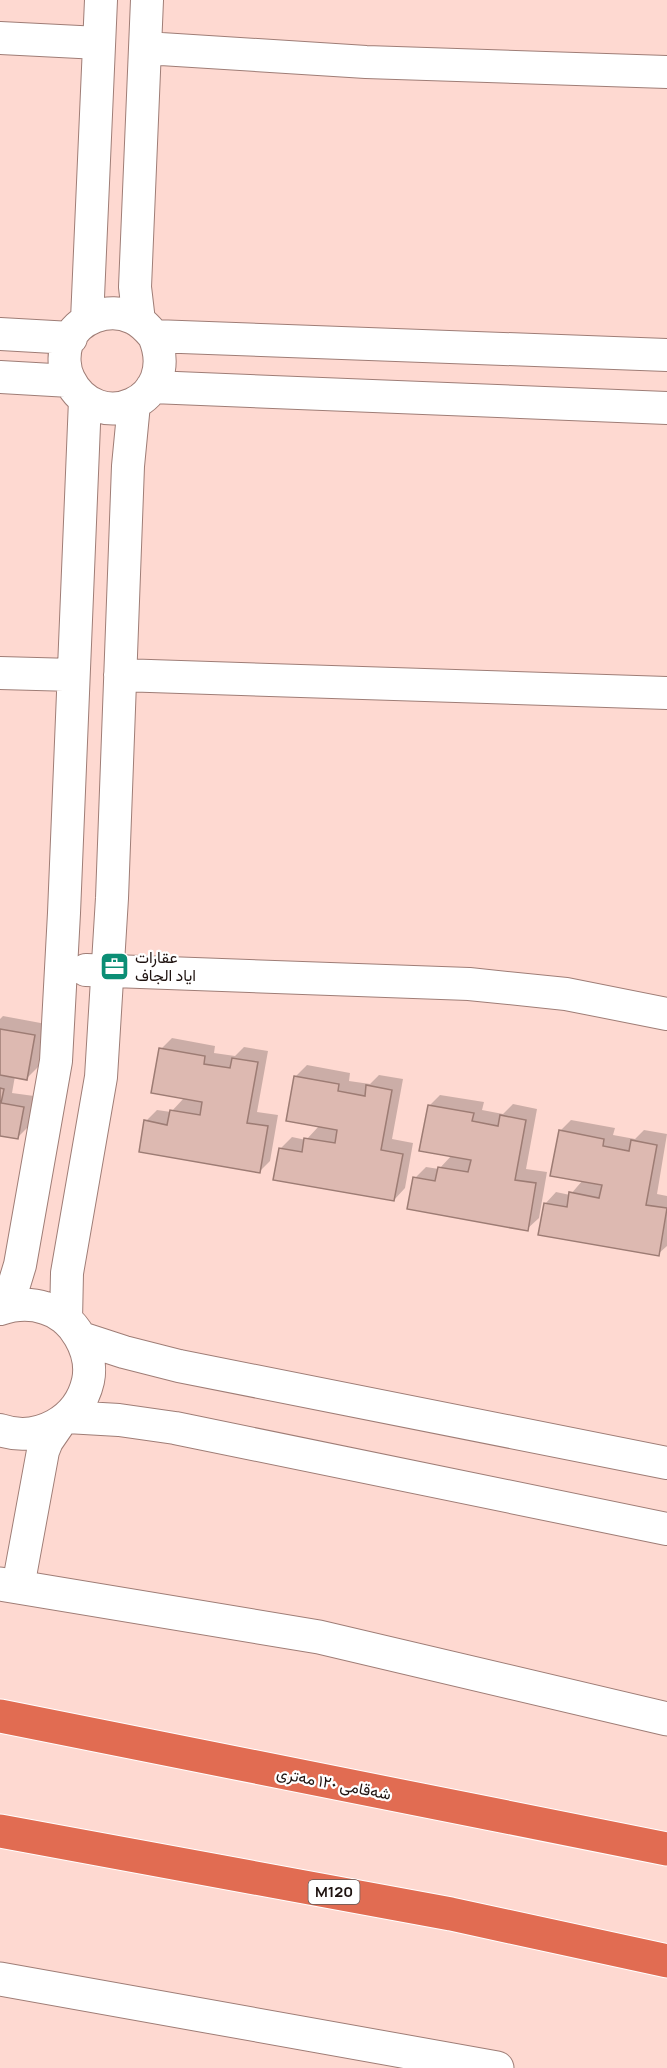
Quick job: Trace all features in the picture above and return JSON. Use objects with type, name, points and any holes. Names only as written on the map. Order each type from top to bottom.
[{"type":"highway","name":"شەقامی ١٢٠ مەتری","points":[[0,1716],[667,1849]]},
{"type":"highway","name":"M120","points":[[0,1831],[451,1914],[667,1961]]},
{"type":"street","points":[[101,0],[79,329],[64,357],[66,374],[77,390],[101,407],[117,409],[143,395],[156,381],[160,364],[159,349],[146,328],[135,287],[147,0]]},
{"type":"street","points":[[0,38],[99,43]]},
{"type":"street","points":[[145,48],[366,62],[667,72]]},
{"type":"street","points":[[0,334],[79,329],[101,314],[116,313],[131,316],[146,328],[667,355]]},
{"type":"street","points":[[0,377],[77,390]]},
{"type":"street","points":[[1,1308],[13,1288],[20,1265],[54,1073],[74,675],[77,390]]},
{"type":"street","points":[[143,395],[667,408]]},
{"type":"street","points":[[143,395],[128,466],[112,898],[101,1077],[67,1273],[73,1329],[88,1358],[88,1380],[81,1400],[47,1441],[43,1451],[9,1586],[319,1637],[667,1719]]},
{"type":"street","points":[[0,673],[74,675]]},
{"type":"street","points":[[120,675],[667,693]]},
{"type":"street","points":[[61,969],[469,984],[566,994],[667,1014]]},
{"type":"street","points":[[1,1308],[24,1304],[47,1308],[73,1329],[124,1352],[179,1366],[667,1463]]},
{"type":"street","points":[[0,1430],[10,1434],[27,1434],[43,1432],[63,1421],[119,1420],[175,1428],[667,1529]]},
{"type":"street","points":[[0,1979],[497,2068]]},
{"type":"building","points":[[0,1029],[35,1035],[27,1080],[0,1075]]},
{"type":"building","points":[[159,1048],[205,1056],[204,1064],[230,1068],[232,1058],[258,1062],[247,1123],[268,1126],[260,1173],[139,1152],[144,1120],[167,1125],[170,1110],[200,1115],[202,1102],[151,1093]]},
{"type":"building","points":[[294,1076],[339,1084],[338,1091],[365,1096],[366,1085],[392,1090],[381,1150],[403,1154],[394,1201],[273,1180],[279,1148],[302,1152],[304,1138],[335,1143],[337,1130],[286,1121]]},
{"type":"building","points":[[0,1088],[4,1089],[1,1103],[24,1107],[18,1139],[0,1136]]},
{"type":"building","points":[[428,1105],[474,1113],[472,1121],[498,1126],[500,1115],[526,1120],[515,1180],[536,1183],[528,1231],[407,1209],[413,1177],[435,1181],[438,1167],[468,1172],[471,1160],[419,1151]]},
{"type":"building","points":[[559,1130],[604,1139],[603,1146],[629,1151],[631,1140],[657,1145],[646,1205],[667,1208],[659,1256],[538,1235],[544,1203],[567,1207],[569,1192],[599,1198],[602,1185],[550,1176]]},
{"type":"place","name":"عقارات اياد الجاف","points":[[114,966]]}]
